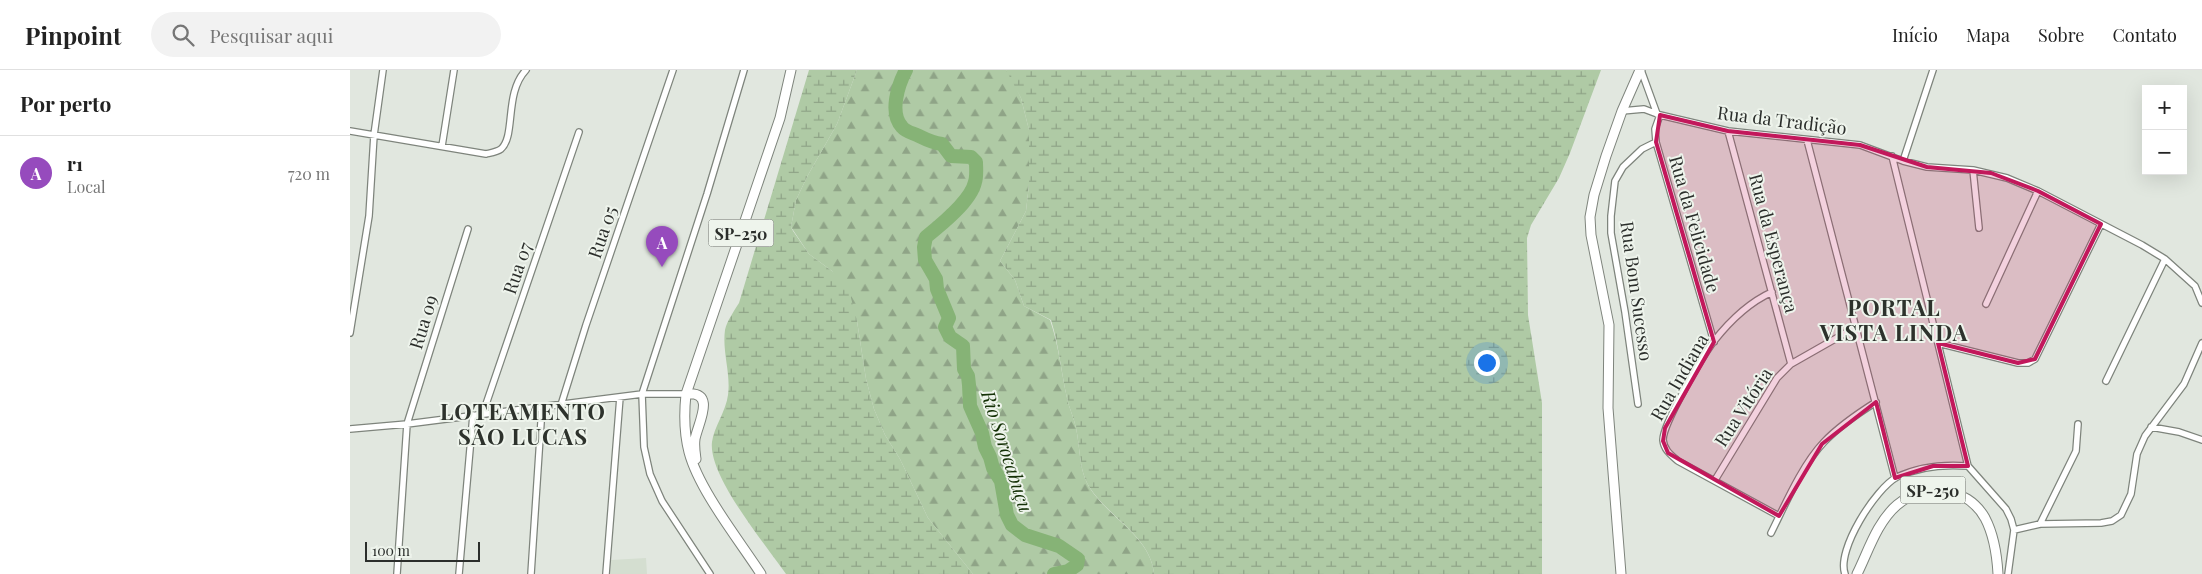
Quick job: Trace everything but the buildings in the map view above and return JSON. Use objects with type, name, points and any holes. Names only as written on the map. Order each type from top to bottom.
[{"type":"main road","name":"SP-250","points":[[761,574],[700,480],[688,445],[684,412],[686,394],[780,118],[791,70]]},
{"type":"main road","points":[[1621,574],[1608,408],[1609,325],[1592,244],[1590,217],[1594,195],[1622,111],[1640,70]]},
{"type":"main road","points":[[686,394],[700,397],[704,402],[695,446],[700,480]]},
{"type":"main road","name":"SP-250","points":[[1857,574],[1884,520],[1895,506],[1908,497],[1924,490],[1941,489],[1969,500],[1985,518],[1995,547],[1998,574]]},
{"type":"street","points":[[350,333],[369,216],[374,135],[383,70]]},
{"type":"street","points":[[442,146],[454,70]]},
{"type":"street","points":[[350,131],[486,154],[500,150],[506,142],[516,82],[526,70]]},
{"type":"street","name":"Rua 05","points":[[561,405],[586,325],[673,70]]},
{"type":"street","points":[[710,574],[662,501],[650,474],[644,446],[642,394],[713,176],[744,70]]},
{"type":"street","points":[[1640,70],[1658,114]]},
{"type":"street","points":[[1904,161],[1933,70]]},
{"type":"street","name":"Rua da Tradição","points":[[1622,111],[1644,109],[1728,131],[1860,145],[1927,167],[1973,170],[2008,178],[2038,191],[2165,259],[2195,286],[2202,304]]},
{"type":"street","name":"Rua da Felicidade","points":[[1658,114],[1655,129],[1656,142],[1714,342]]},
{"type":"street","name":"Rua da Esperança","points":[[1728,131],[1791,364]]},
{"type":"street","name":"Rua 07","points":[[483,413],[579,132]]},
{"type":"street","points":[[1807,140],[1895,478]]},
{"type":"street","name":"Rua Bom Sucesso","points":[[1638,404],[1626,312],[1611,234],[1611,216],[1615,181],[1623,167],[1642,149],[1656,142]]},
{"type":"street","points":[[1892,156],[1968,466],[2006,509],[2014,530],[2008,574]]},
{"type":"street","points":[[1973,170],[1979,228]]},
{"type":"street","points":[[1986,304],[2038,191]]},
{"type":"street","points":[[1938,343],[2018,363],[2028,363],[2035,360],[2101,224]]},
{"type":"street","name":"Rua 09","points":[[397,574],[407,424],[468,228]]},
{"type":"street","points":[[2106,381],[2165,259]]},
{"type":"street","name":"Rua Indiana","points":[[1715,480],[1678,461],[1668,453],[1663,441],[1665,428],[1672,412],[1714,342],[1751,304],[1772,292]]},
{"type":"street","name":"Rua Vitória","points":[[1715,480],[1777,378],[1791,364],[1856,327]]},
{"type":"street","points":[[2014,530],[2040,524],[2100,523],[2112,521],[2121,515],[2131,494],[2137,454],[2145,436],[2184,384],[2202,342]]},
{"type":"street","points":[[350,429],[407,424],[473,414],[642,394],[686,394]]},
{"type":"street","points":[[606,574],[620,397]]},
{"type":"street","points":[[1771,533],[1803,473],[1822,444],[1841,426],[1876,402]]},
{"type":"street","points":[[532,574],[542,407]]},
{"type":"street","points":[[459,574],[473,414]]},
{"type":"street","points":[[2040,524],[2076,451],[2078,424]]},
{"type":"street","points":[[2151,427],[2179,432],[2202,440]]},
{"type":"street","points":[[1845,574],[1844,556],[1849,542],[1879,493],[1895,478],[1933,466],[1968,466]]},
{"type":"street","points":[[1715,480],[1779,516]]},
{"type":"highlighted area","points":[[1660,115],[1728,131],[1860,145],[1927,167],[1991,173],[2038,191],[2101,224],[2035,359],[2018,363],[1938,343],[1968,466],[1933,466],[1895,478],[1876,402],[1822,444],[1779,516],[1668,453],[1663,441],[1665,428],[1714,342],[1656,142]]},
{"type":"shaded area","points":[[646,558],[647,574],[610,574],[611,560]]},
{"type":"green space","points":[[809,70],[857,70],[837,124],[796,200],[791,227],[809,254],[832,271],[850,294],[857,321],[866,379],[874,409],[885,435],[900,459],[928,518],[973,574],[786,574],[728,491],[713,456],[713,436],[725,407],[729,387],[724,338],[725,330],[739,303]]},
{"type":"green space","points":[[857,70],[1006,70],[1009,72],[1021,98],[1029,130],[1029,184],[1026,211],[1000,261],[1015,280],[1024,306],[1050,320],[1058,349],[1068,402],[1076,428],[1084,477],[1104,506],[1145,548],[1151,560],[1154,574],[973,574],[928,518],[900,459],[885,435],[874,409],[866,379],[857,321],[832,271],[809,254],[791,227],[796,200],[837,124]]},
{"type":"green space","points":[[1006,70],[1601,70],[1559,178],[1531,225],[1527,238],[1528,315],[1542,403],[1542,574],[1154,574],[1151,560],[1145,548],[1095,495],[1084,477],[1076,428],[1067,398],[1051,320],[1024,306],[1015,280],[1000,261],[1026,211],[1029,184],[1029,130],[1021,98]]},
{"type":"waterway","name":"Rio Sorocabuçu","points":[[906,70],[900,83],[895,107],[898,121],[902,127],[928,140],[942,144],[951,156],[971,157],[976,162],[976,180],[968,197],[955,212],[926,237],[924,247],[925,260],[936,279],[937,289],[949,318],[945,327],[950,337],[963,346],[964,369],[968,376],[970,406],[982,433],[993,468],[1001,481],[1007,515],[1012,525],[1025,535],[1059,546],[1078,559],[1077,565],[1068,571],[1054,574]]},
{"type":"place","name":"r1","points":[[662,267]]},
{"type":"district","name":"PORTAL VISTA LINDA","points":[[1894,320]]},
{"type":"district","name":"LOTEAMENTO SÃO LUCAS","points":[[523,424]]}]
